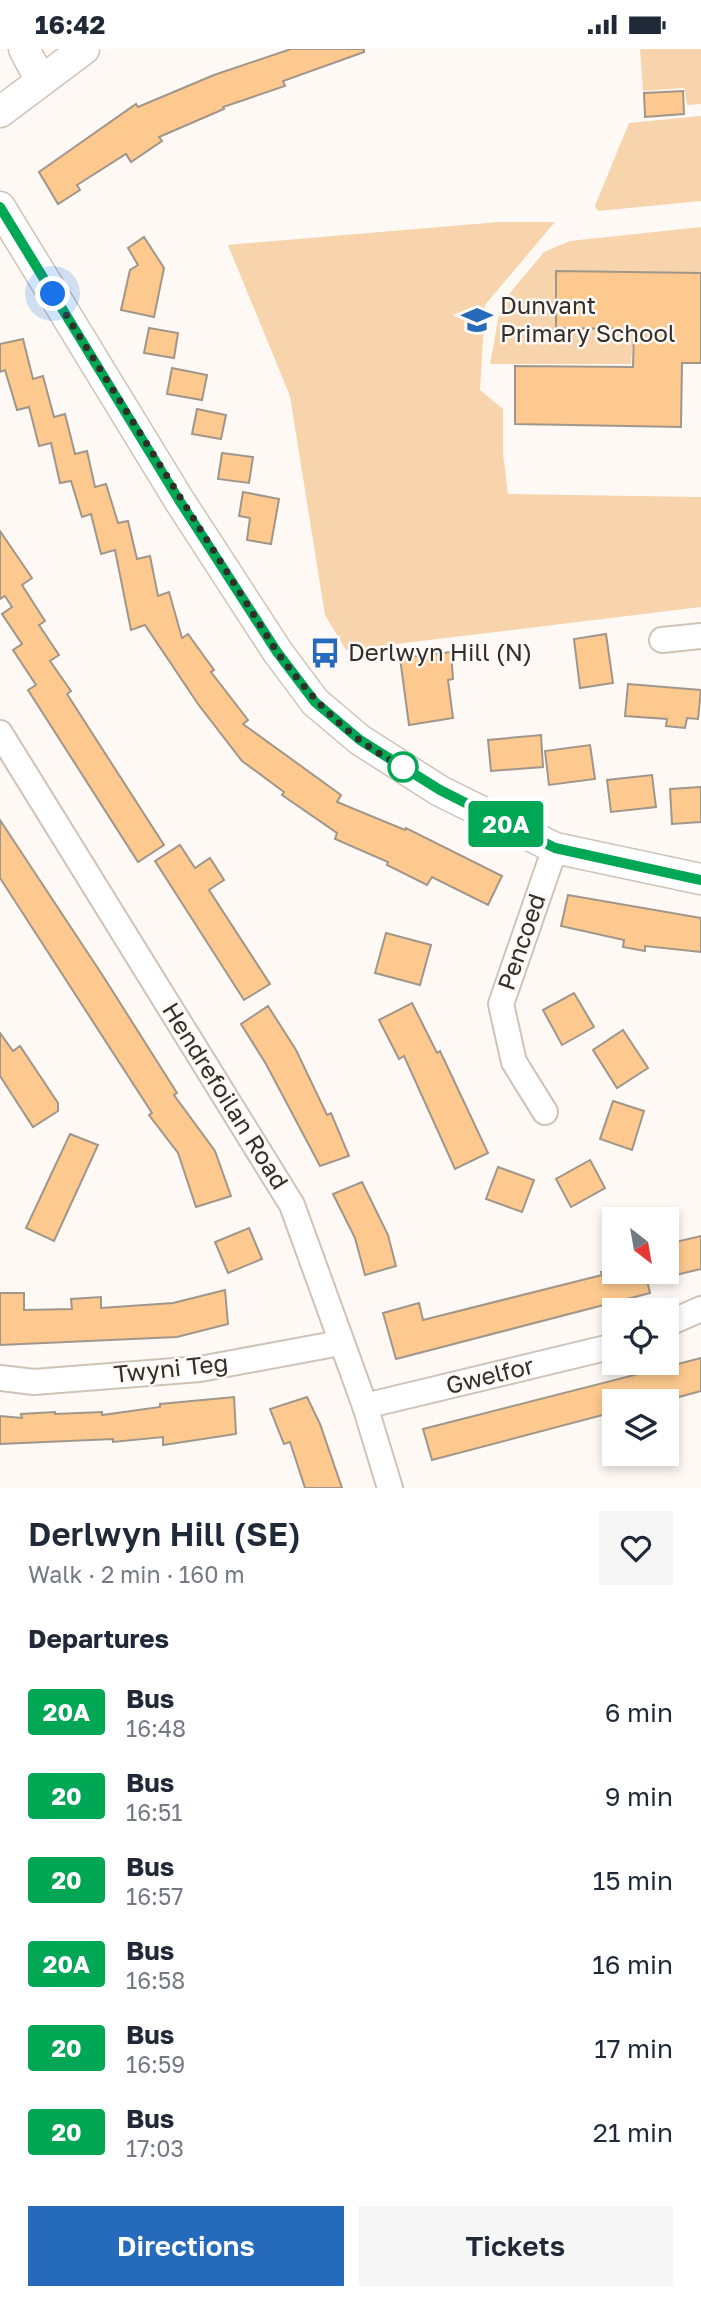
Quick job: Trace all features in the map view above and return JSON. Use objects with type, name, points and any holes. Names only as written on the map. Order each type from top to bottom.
[{"type":"street","points":[[24,49],[41,81]]},
{"type":"street","points":[[0,112],[85,49]]},
{"type":"street","points":[[0,207],[179,500],[277,652],[315,702],[360,740],[440,790],[555,848],[701,879]]},
{"type":"street","points":[[662,640],[701,636]]},
{"type":"street","name":"Hendrefoilan Road","points":[[0,733],[292,1205],[365,1406],[390,1488]]},
{"type":"street","name":"Pencoed","points":[[545,1112],[514,1062],[501,1004],[555,848]]},
{"type":"street","points":[[679,1319],[701,1309]]},
{"type":"street","name":"Twyni Teg","points":[[0,1378],[34,1382],[201,1369],[340,1343]]},
{"type":"street","name":"Gwelfor","points":[[365,1406],[602,1349]]},
{"type":"shaded area","points":[[640,49],[701,49],[701,104],[687,105],[684,88],[643,91]]},
{"type":"shaded area","points":[[701,116],[701,201],[598,211],[595,206],[629,123]]},
{"type":"shaded area","points":[[499,222],[555,222],[485,305],[480,390],[503,409],[503,453],[508,494],[701,497],[701,607],[346,650],[325,615],[290,396],[228,245]]},
{"type":"shaded area","points":[[701,227],[701,273],[556,271],[555,329],[634,329],[631,364],[490,364],[501,304],[544,252],[570,241]]},
{"type":"building","points":[[291,49],[364,49],[364,52],[283,81],[285,86],[223,107],[224,109],[159,137],[162,141],[131,162],[126,154],[77,185],[80,190],[58,204],[39,172],[136,104],[138,107],[214,75]]},
{"type":"building","points":[[683,91],[684,114],[645,117],[644,93]]},
{"type":"building","points":[[144,237],[164,268],[154,317],[121,310],[130,270],[138,265],[128,248]]},
{"type":"building","points":[[556,271],[701,273],[701,363],[682,363],[681,427],[515,424],[515,366],[633,367],[634,329],[556,328]]},
{"type":"building","points":[[149,328],[178,333],[174,358],[144,353]]},
{"type":"building","points":[[23,339],[33,379],[43,376],[54,417],[65,414],[75,454],[87,451],[95,487],[106,484],[118,523],[128,521],[137,559],[150,556],[158,596],[169,592],[182,638],[188,634],[214,670],[211,672],[248,720],[243,724],[341,795],[337,802],[405,830],[406,828],[502,876],[488,905],[432,877],[427,885],[387,865],[388,862],[335,839],[337,833],[282,795],[284,792],[242,761],[198,704],[145,625],[131,630],[115,550],[101,554],[91,514],[82,517],[71,481],[60,483],[51,443],[39,446],[29,407],[17,410],[5,370],[0,372],[0,344]]},
{"type":"building","points":[[172,368],[207,375],[202,400],[167,394]]},
{"type":"building","points":[[197,409],[226,415],[221,439],[192,434]]},
{"type":"building","points":[[222,453],[253,457],[249,483],[218,479]]},
{"type":"building","points":[[243,492],[279,499],[271,544],[247,540],[250,518],[239,516]]},
{"type":"building","points":[[0,531],[32,578],[22,585],[45,621],[39,625],[59,655],[50,661],[71,691],[67,694],[164,845],[138,862],[28,690],[36,685],[13,650],[22,644],[2,614],[12,607],[5,596],[0,599]]},
{"type":"building","points":[[606,634],[613,683],[580,688],[574,639]]},
{"type":"building","points":[[451,652],[453,679],[448,680],[453,718],[409,725],[400,658]]},
{"type":"building","points":[[628,684],[701,690],[698,719],[687,718],[685,728],[666,726],[667,719],[625,716]]},
{"type":"building","points":[[541,735],[543,767],[491,771],[488,740]]},
{"type":"building","points":[[590,745],[595,779],[549,785],[545,751]]},
{"type":"building","points":[[652,775],[656,807],[611,812],[607,780]]},
{"type":"building","points":[[701,787],[701,822],[672,824],[670,789]]},
{"type":"building","points":[[0,820],[103,976],[177,1093],[174,1095],[215,1151],[231,1196],[196,1207],[178,1153],[149,1115],[152,1113],[0,878]]},
{"type":"building","points":[[180,845],[195,868],[210,858],[224,880],[209,890],[270,984],[244,1000],[155,861]]},
{"type":"building","points":[[568,895],[701,918],[701,952],[645,946],[645,951],[623,947],[624,940],[561,926]]},
{"type":"building","points":[[386,933],[431,945],[420,985],[375,973]]},
{"type":"building","points":[[574,993],[594,1027],[562,1045],[543,1010]]},
{"type":"building","points":[[412,1003],[437,1053],[440,1051],[488,1153],[455,1169],[404,1056],[399,1059],[379,1020]]},
{"type":"building","points":[[268,1006],[296,1050],[327,1115],[331,1113],[349,1156],[320,1166],[266,1064],[241,1024]]},
{"type":"building","points":[[623,1030],[648,1068],[617,1088],[593,1050]]},
{"type":"building","points":[[0,1033],[13,1051],[20,1046],[58,1103],[58,1111],[33,1127],[0,1076]]},
{"type":"building","points":[[613,1101],[644,1111],[632,1150],[600,1139]]},
{"type":"building","points":[[70,1134],[98,1145],[54,1241],[26,1228]]},
{"type":"building","points":[[590,1160],[605,1188],[571,1207],[556,1179]]},
{"type":"building","points":[[498,1167],[534,1180],[522,1212],[486,1199]]},
{"type":"building","points":[[362,1182],[388,1235],[396,1266],[365,1275],[355,1238],[333,1194]]},
{"type":"building","points":[[249,1228],[262,1259],[228,1273],[215,1242]]},
{"type":"building","points":[[701,1236],[701,1269],[679,1274],[679,1241]]},
{"type":"building","points":[[602,1275],[602,1285],[648,1285],[650,1293],[631,1298],[602,1298],[602,1305],[396,1359],[383,1313],[419,1303],[423,1320]]},
{"type":"building","points":[[225,1290],[228,1324],[177,1337],[0,1345],[0,1293],[24,1293],[24,1310],[72,1309],[71,1299],[101,1297],[101,1308],[173,1303]]},
{"type":"building","points":[[701,1358],[701,1391],[679,1397],[679,1389],[602,1389],[602,1415],[432,1460],[423,1429],[634,1375],[679,1375],[679,1364]]},
{"type":"building","points":[[234,1397],[236,1434],[163,1445],[163,1437],[113,1442],[113,1439],[0,1444],[0,1416],[22,1418],[21,1414],[55,1412],[102,1412],[102,1415],[160,1407],[160,1404]]},
{"type":"building","points":[[307,1397],[320,1424],[342,1488],[305,1488],[290,1442],[284,1444],[270,1409]]},
{"type":"bus line","name":"20A","points":[[0,207],[179,500],[277,652],[315,702],[360,740],[440,790],[555,848],[600,855],[701,880]]},
{"type":"place","name":"Dunvant Primary School","points":[[477,320]]},
{"type":"place","name":"Derlwyn Hill (N)","points":[[325,653]]},
{"type":"route","points":[[53,294],[179,500],[277,652],[315,702],[360,740],[403,767]]}]
